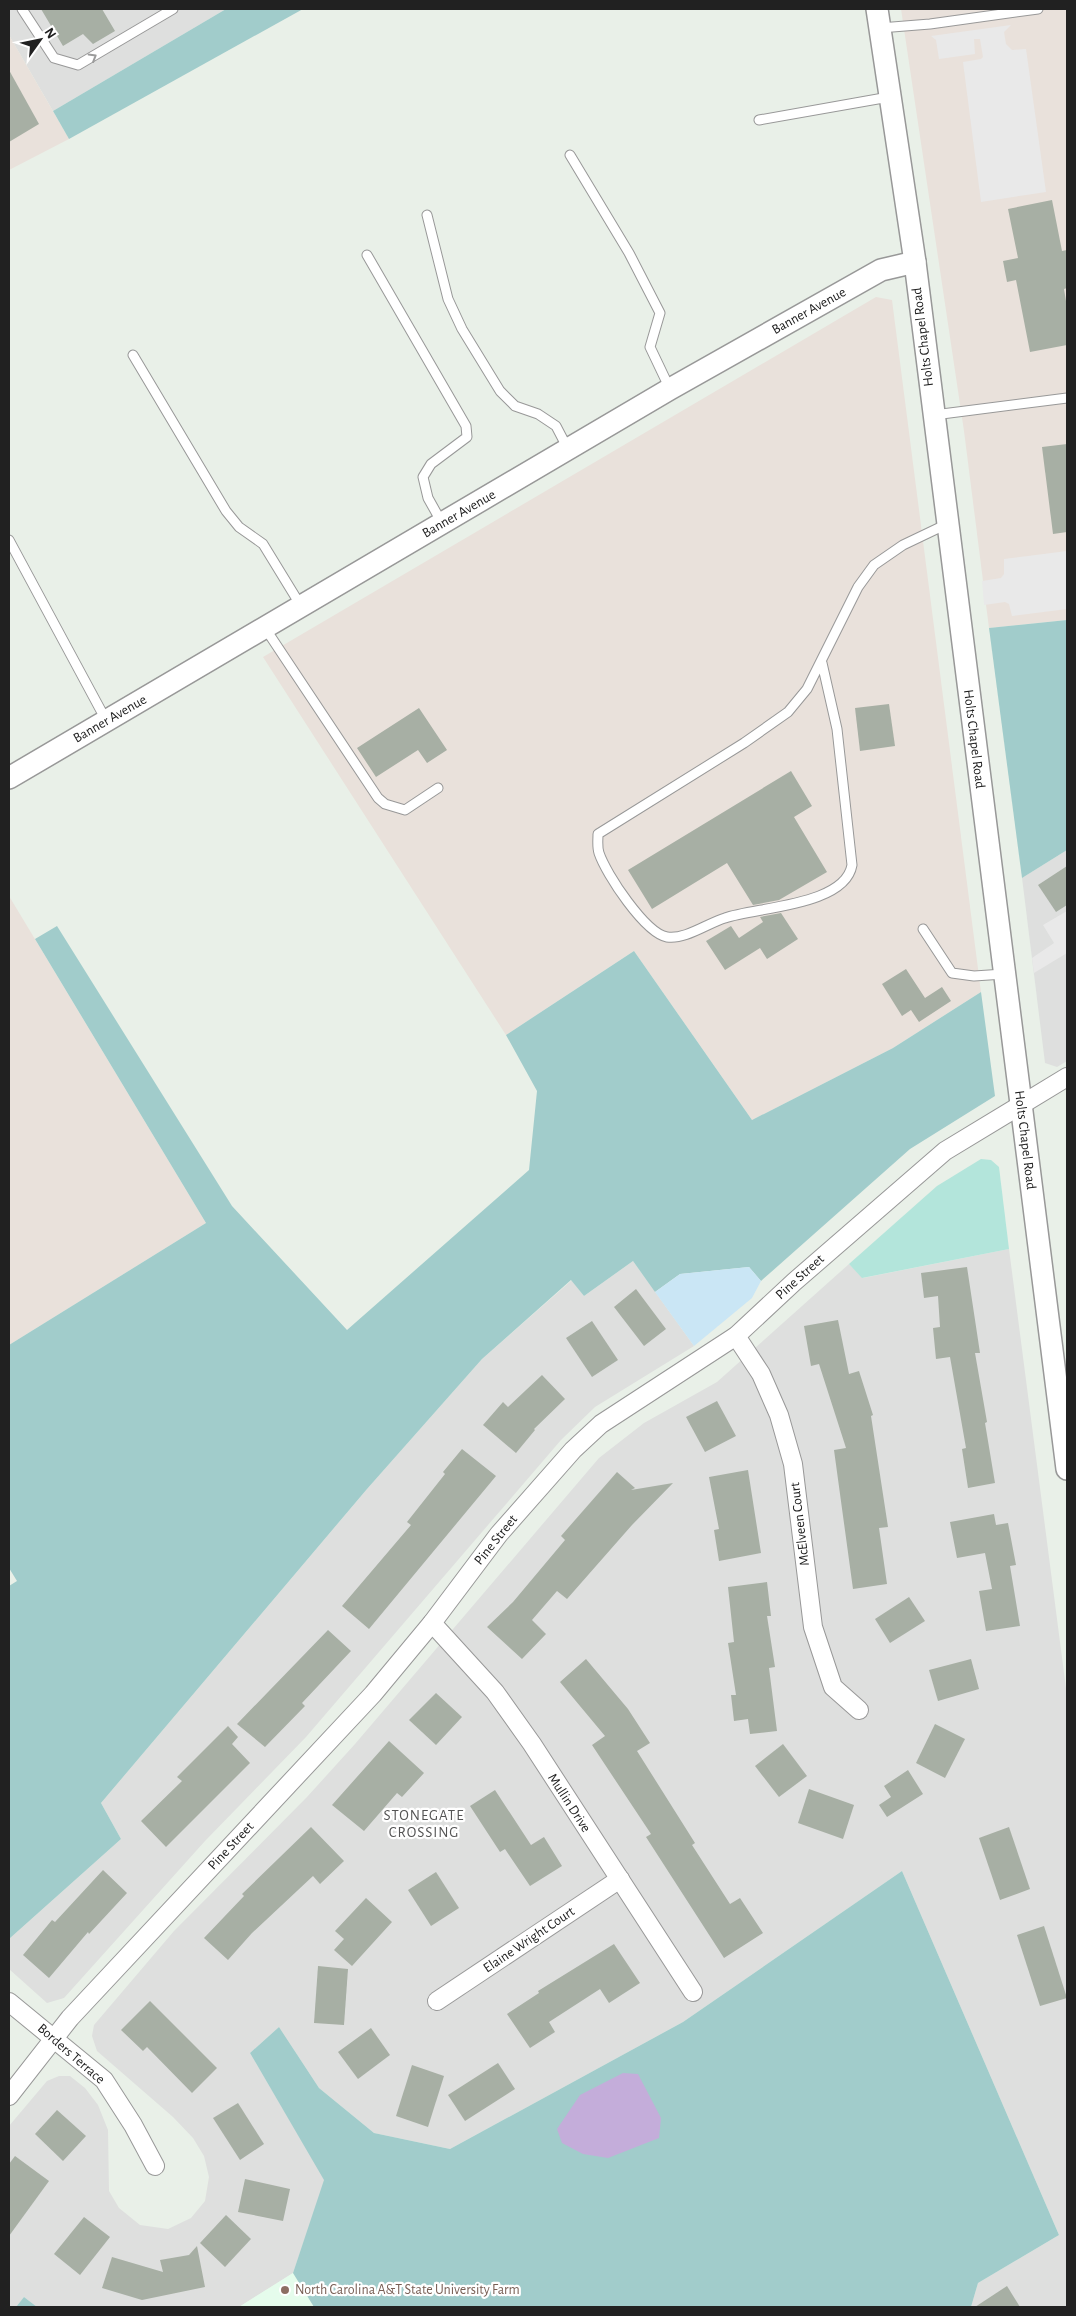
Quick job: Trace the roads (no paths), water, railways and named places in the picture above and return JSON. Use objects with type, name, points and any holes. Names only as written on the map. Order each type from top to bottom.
[{"type":"street","name":"Holts Chapel Road","points":[[878,18],[915,262],[946,524],[1021,1106],[1065,1429],[1067,1469]]},
{"type":"street","name":"Banner Avenue","points":[[9,778],[670,389],[881,270],[915,262]]},
{"type":"street","name":"Pine Street","points":[[9,2096],[70,2018],[374,1694],[432,1623],[499,1534],[573,1450],[601,1424],[736,1336],[801,1276],[945,1151],[1067,1077]]},
{"type":"street","name":"McElveen Court","points":[[736,1336],[762,1374],[779,1415],[793,1464],[813,1627],[833,1687],[859,1710]]},
{"type":"street","name":"Mullin Drive","points":[[432,1623],[495,1692],[693,1992]]},
{"type":"street","name":"Elaine Wright Court","points":[[437,2001],[620,1879]]},
{"type":"street","name":"Borders Terrace","points":[[9,2002],[104,2080],[133,2125],[155,2166]]},
{"type":"lane","points":[[22,9],[34,31],[54,58],[78,66],[173,9]]},
{"type":"lane","points":[[878,18],[930,24],[1038,9]]},
{"type":"lane","points":[[759,120],[890,97]]},
{"type":"lane","points":[[570,155],[629,253],[660,314],[650,347],[670,389]]},
{"type":"lane","points":[[427,215],[448,299],[462,329],[500,391],[515,406],[538,414],[556,426],[568,450]]},
{"type":"lane","points":[[367,255],[466,426],[467,437],[431,464],[423,477],[428,498],[442,523]]},
{"type":"lane","points":[[133,355],[226,510],[239,527],[263,544],[302,606]]},
{"type":"lane","points":[[933,415],[1067,398]]},
{"type":"lane","points":[[822,663],[837,730],[852,865],[851,873],[839,886],[796,903],[726,917],[679,936],[666,937],[646,924],[620,891],[599,852],[598,834],[772,725],[788,712],[807,689],[822,663],[858,587],[874,565],[903,545],[946,524]]},
{"type":"lane","points":[[9,540],[107,721]]},
{"type":"lane","points":[[265,628],[378,798],[385,804],[405,810],[438,788]]},
{"type":"lane","points":[[923,929],[952,973],[974,976],[1004,974]]},
{"type":"place","name":"North Carolina A&T State University Farm","points":[[285,2290]]},
{"type":"district","name":"STONEGATE CROSSING","points":[[424,1824]]}]
